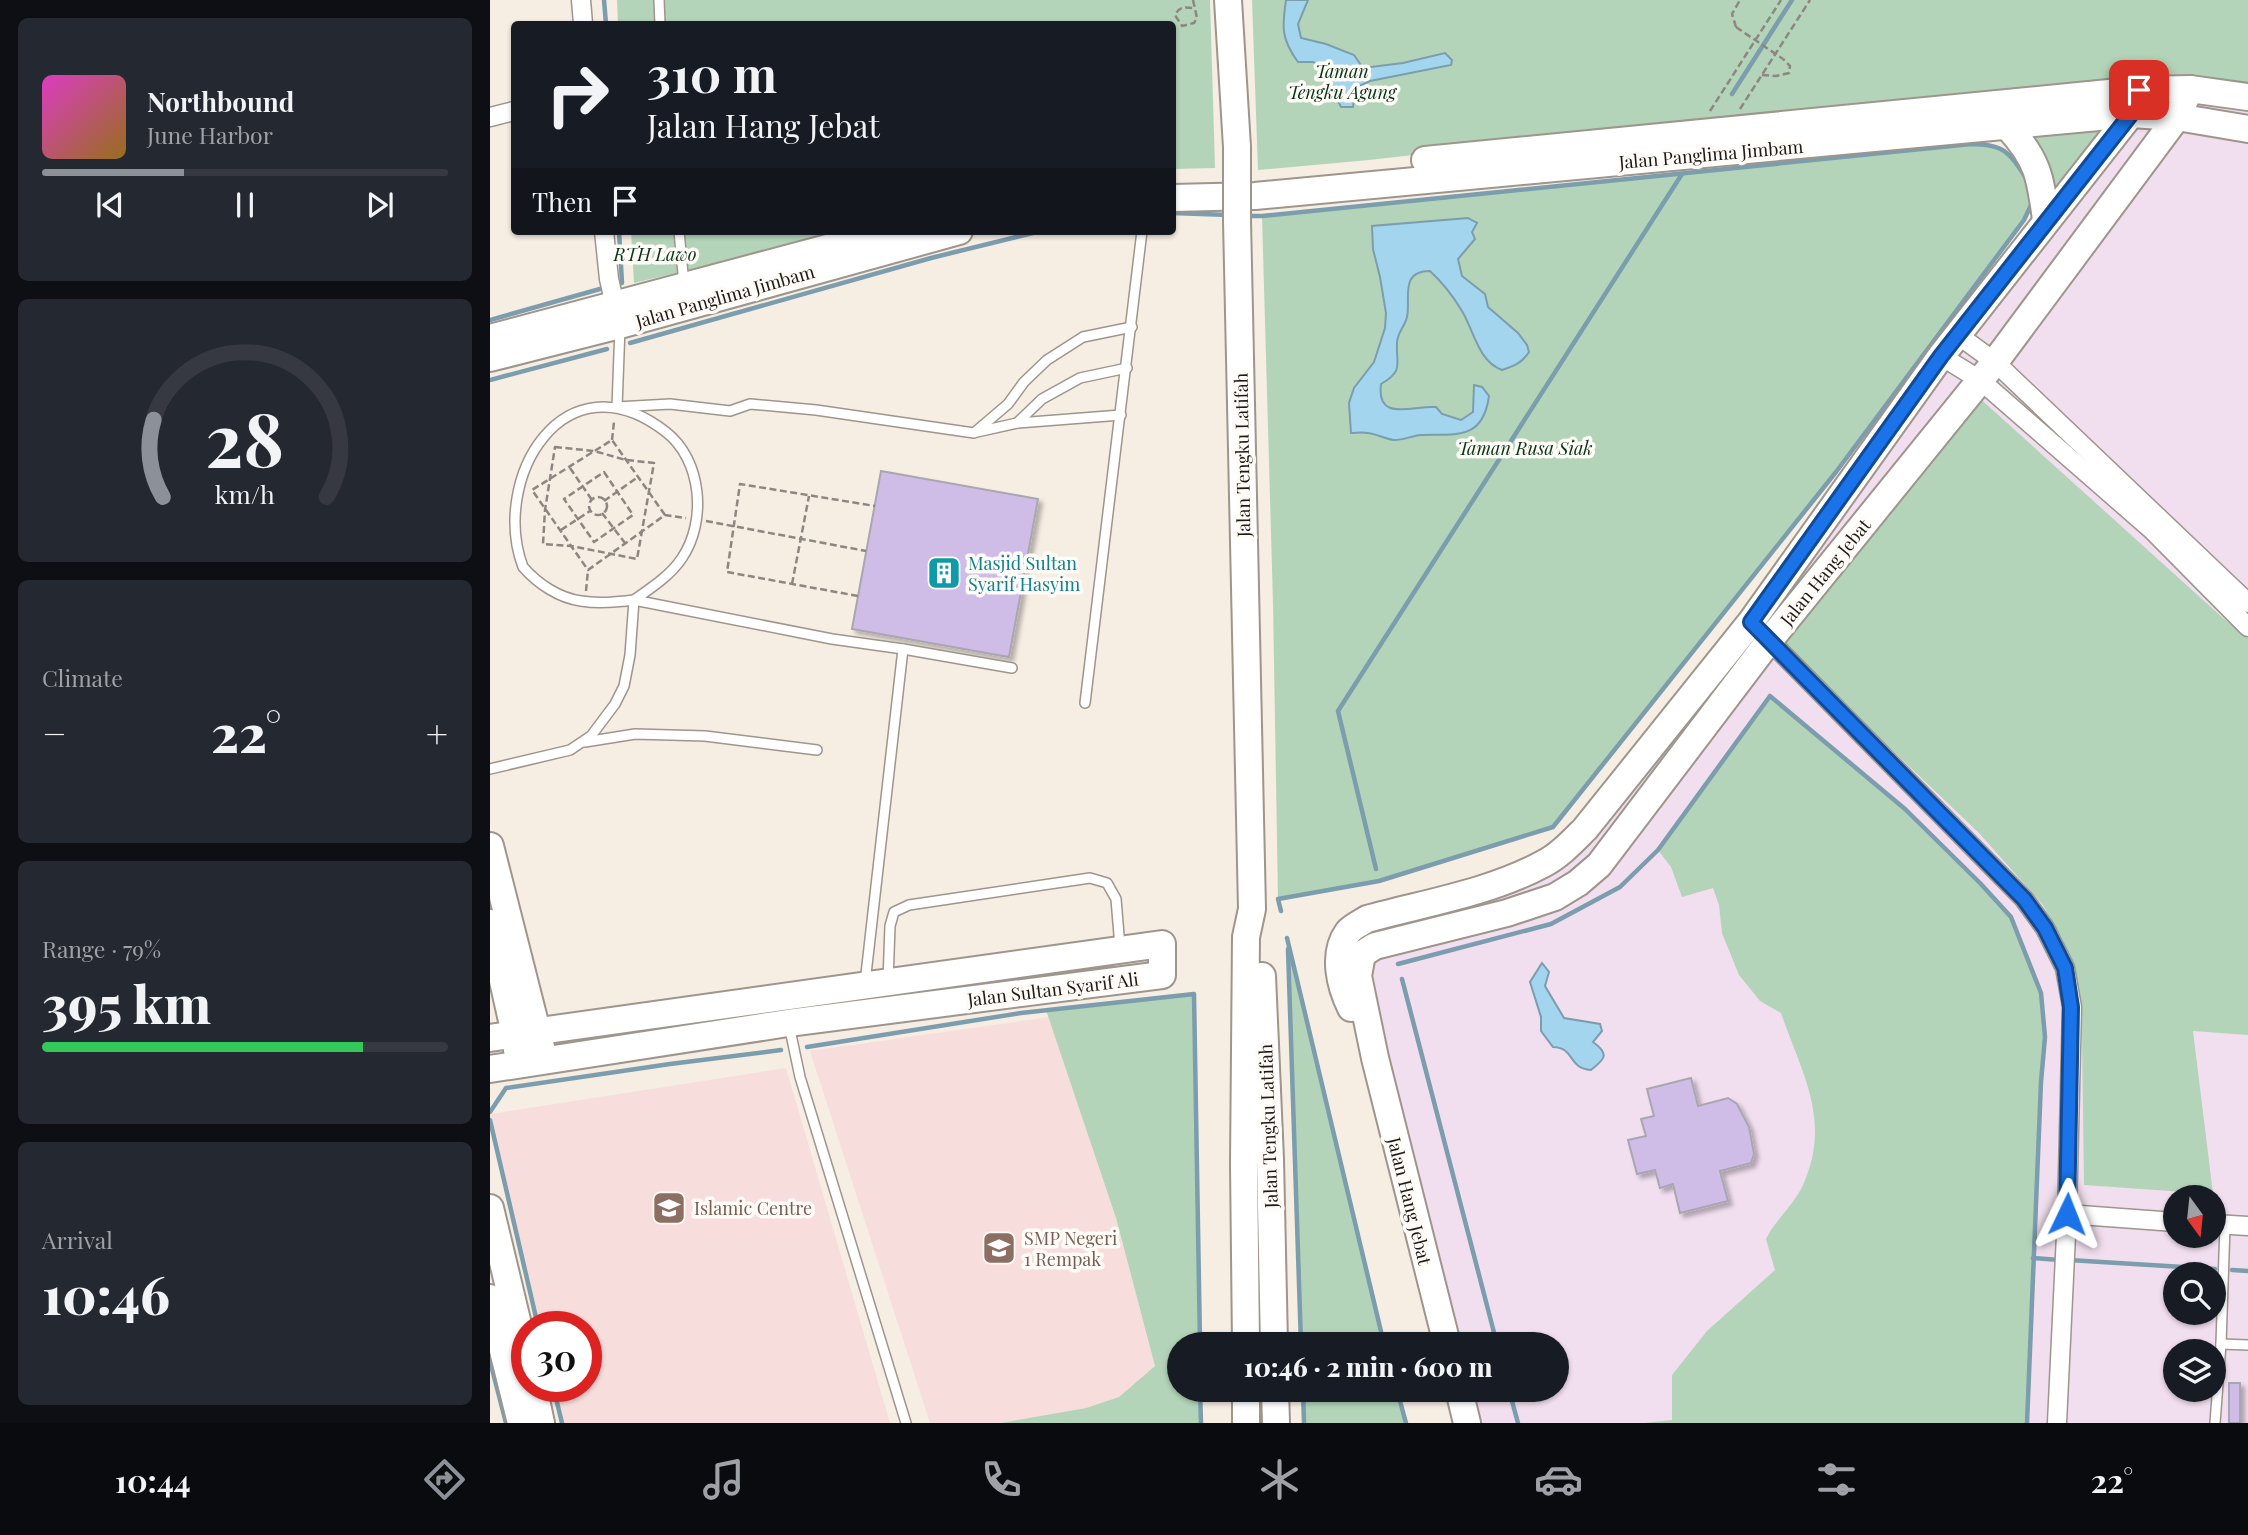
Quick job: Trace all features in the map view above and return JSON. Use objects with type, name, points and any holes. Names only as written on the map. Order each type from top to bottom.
[{"type":"street","points":[[581,0],[583,21]]},
{"type":"street","name":"Jalan Tengku Latifah","points":[[1228,0],[1237,147],[1252,909],[1260,936],[1270,1159],[1274,1332]]},
{"type":"street","name":"Jalan Panglima Jimbam","points":[[1743,132],[2008,127],[2190,89],[2248,97]]},
{"type":"street","name":"Jalan Hang Jebat","points":[[1444,1332],[1375,1058],[1358,976],[1362,954],[1387,943],[1507,913],[1555,897],[1578,883],[1599,865],[1769,641],[1987,371],[2177,117],[2190,89]]},
{"type":"street","name":"Jalan Panglima Jimbam","points":[[1176,198],[1255,195],[1645,149],[1743,132],[2135,102],[2177,117],[2248,129]]},
{"type":"street","name":"Jalan Hang Jebat","points":[[1375,1058],[1343,992],[1339,958],[1348,932],[1379,916],[1498,884],[1545,863],[1585,829],[1751,622],[1941,356],[2135,102]]},
{"type":"street","points":[[490,117],[511,112]]},
{"type":"street","points":[[2008,127],[2033,159],[2041,185],[2046,219]]},
{"type":"street","name":"Jalan Panglima Jimbam","points":[[1176,180],[1269,177],[1645,149]]},
{"type":"street","points":[[605,235],[615,303]]},
{"type":"street","name":"Jalan Panglima Jimbam","points":[[490,338],[876,235]]},
{"type":"street","name":"Jalan Panglima Jimbam","points":[[490,358],[615,303],[940,235]]},
{"type":"street","points":[[1958,335],[1987,371],[2248,627]]},
{"type":"street","points":[[1941,356],[1987,371],[2248,603]]},
{"type":"street","points":[[1751,622],[2024,899],[2045,928],[2065,968],[2071,1007],[2067,1214],[2057,1423]]},
{"type":"street","points":[[490,846],[515,1034]]},
{"type":"street","name":"Jalan Tengku Latifah","points":[[1246,1332],[1245,937],[1252,909]]},
{"type":"street","points":[[490,923],[515,1034],[531,1063]]},
{"type":"street","name":"Jalan Sultan Syarif Ali","points":[[490,1069],[788,1023],[1163,974],[1161,943],[515,1034]]},
{"type":"street","points":[[490,1208],[515,1311]]},
{"type":"street","points":[[2067,1214],[2163,1221]]},
{"type":"street","points":[[2226,1225],[2248,1226]]},
{"type":"street","points":[[490,1298],[521,1423]]},
{"type":"street","points":[[536,1402],[541,1423]]},
{"type":"street","points":[[1246,1402],[1246,1423]]},
{"type":"street","points":[[1275,1402],[1276,1423]]},
{"type":"street","points":[[1462,1402],[1467,1423]]},
{"type":"lane","points":[[659,0],[660,21]]},
{"type":"lane","points":[[679,235],[684,286]]},
{"type":"lane","points":[[1085,704],[1142,235]]},
{"type":"lane","points":[[615,303],[617,407]]},
{"type":"lane","points":[[974,433],[1008,404],[1024,382],[1047,360],[1083,337],[1132,327]]},
{"type":"lane","points":[[1017,423],[1042,399],[1080,378],[1127,368]]},
{"type":"lane","points":[[536,429],[554,416],[585,406],[670,404],[730,411],[750,404],[816,410],[974,433],[1017,423],[1121,415]]},
{"type":"lane","points":[[617,407],[647,418],[673,437],[690,464],[698,496],[695,528],[682,557],[661,581],[634,600]]},
{"type":"lane","points":[[504,534],[515,558],[533,578],[555,593],[585,601],[606,603],[634,600],[832,639],[1012,668]]},
{"type":"lane","points":[[583,743],[602,723],[624,686],[630,655],[634,600]]},
{"type":"lane","points":[[876,983],[903,649]]},
{"type":"lane","points":[[490,769],[551,755],[583,743],[635,734],[705,736],[817,750]]},
{"type":"lane","points":[[876,983],[894,912],[909,905],[1090,878],[1107,883],[1116,900],[1120,949]]},
{"type":"lane","points":[[788,1023],[800,1077],[906,1423]]},
{"type":"lane","points":[[2219,1248],[2221,1339]]},
{"type":"lane","points":[[2226,1344],[2248,1345]]},
{"type":"lane","points":[[2215,1423],[2217,1402]]},
{"type":"path","points":[[1192,0],[1197,18],[1194,23],[1182,26],[1179,24],[1175,15],[1177,11],[1183,7],[1194,8]]},
{"type":"path","points":[[1740,0],[1732,14],[1736,27],[1790,66],[1789,73],[1761,75]]},
{"type":"path","points":[[1706,118],[1781,0]]},
{"type":"path","points":[[1743,132],[1761,75],[1810,0]]},
{"type":"path","points":[[585,601],[588,569],[532,490],[612,440],[665,515]]},
{"type":"path","points":[[555,447],[594,451],[626,460],[654,463],[637,559],[571,546],[543,544],[545,510],[555,447]]},
{"type":"path","points":[[569,467],[592,500]]},
{"type":"path","points":[[604,472],[617,491],[633,515],[594,542],[564,499],[604,472]]},
{"type":"path","points":[[604,501],[638,477]]},
{"type":"path","points":[[858,596],[727,572],[740,484],[875,506]]},
{"type":"path","points":[[792,584],[809,496]]},
{"type":"path","points":[[600,498],[604,501],[606,506],[602,513],[597,515],[590,511],[592,500],[600,498]]},
{"type":"path","points":[[560,530],[590,511]]},
{"type":"path","points":[[602,513],[625,543]]},
{"type":"path","points":[[588,569],[665,515],[866,551]]},
{"type":"shaded area","points":[[2139,90],[2248,97],[2248,1423],[1467,1423],[1462,1402],[1569,1402],[1569,1332],[1444,1332],[1348,931],[1567,847]]},
{"type":"shaded area","name":"SMP Negeri 1 Rempak","points":[[1049,1017],[1116,1218],[1155,1366],[1120,1397],[1086,1408],[1001,1423],[930,1423],[810,1051]]},
{"type":"shaded area","name":"Islamic Centre","points":[[786,1068],[890,1423],[562,1423],[557,1402],[602,1402],[602,1311],[535,1311],[490,1114]]},
{"type":"green space","points":[[617,0],[1210,0],[1215,168],[1176,169],[1176,21],[618,21]]},
{"type":"green space","name":"Taman Tengku Agung","points":[[1252,0],[2248,0],[2248,86],[2167,75],[1844,106],[1369,160],[1258,170]]},
{"type":"green space","points":[[2110,125],[2059,193],[2024,131]]},
{"type":"green space","name":"Taman Rusa Siak","points":[[1971,144],[1996,146],[2013,158],[2028,183],[2030,209],[1836,472],[1553,827],[1379,881],[1278,899],[1262,216]]},
{"type":"green space","name":"RTH Lawo","points":[[631,235],[833,235],[634,283]]},
{"type":"green space","points":[[1975,394],[2248,638],[2248,1035],[2193,1031],[2212,1185],[2163,1185],[2163,1191],[2084,1185],[2082,1033],[2076,979],[2063,940],[2043,905],[1979,833],[1780,643]]},
{"type":"green space","points":[[1770,696],[1905,809],[1980,883],[2011,917],[2041,993],[2045,1037],[2034,1220],[2027,1423],[1644,1423],[1672,1420],[1672,1375],[1707,1331],[1775,1270],[1766,1239],[1803,1185],[1815,1139],[1811,1098],[1781,1013],[1760,1001],[1739,975],[1722,933],[1719,905],[1713,888],[1682,897],[1671,867],[1658,850]]},
{"type":"green space","points":[[1287,938],[1381,1332],[1301,1332]]},
{"type":"green space","points":[[1194,994],[1200,1332],[1167,1332],[1167,1402],[1200,1402],[1201,1423],[1001,1423],[1086,1408],[1119,1397],[1155,1366],[1116,1218],[1046,1010]]},
{"type":"green space","points":[[1303,1402],[1400,1402],[1406,1423],[1304,1423]]},
{"type":"water","points":[[1286,0],[1308,0],[1298,24],[1301,38],[1354,55],[1363,68],[1403,63],[1445,53],[1452,60],[1451,65],[1370,81],[1355,88],[1353,107],[1341,107],[1322,66],[1313,62],[1298,62],[1288,46],[1284,25]]},
{"type":"water","points":[[1468,218],[1477,223],[1472,232],[1475,239],[1458,259],[1462,276],[1485,294],[1488,307],[1518,333],[1529,352],[1521,361],[1510,367],[1502,370],[1494,366],[1482,353],[1462,311],[1448,290],[1430,271],[1420,272],[1410,281],[1408,287],[1407,317],[1397,339],[1396,371],[1381,384],[1384,404],[1398,409],[1436,407],[1442,414],[1461,420],[1473,412],[1474,385],[1482,387],[1489,396],[1486,410],[1481,421],[1474,427],[1457,434],[1421,435],[1394,440],[1368,433],[1351,433],[1349,403],[1354,388],[1374,362],[1385,328],[1386,313],[1373,249],[1372,226]]},
{"type":"water","points":[[1542,963],[1549,972],[1545,986],[1564,1018],[1600,1024],[1602,1031],[1593,1042],[1602,1050],[1604,1056],[1591,1070],[1578,1066],[1565,1051],[1553,1047],[1541,1031],[1541,1017],[1530,982]]},
{"type":"building","name":"Masjid Sultan Syarif Hasyim","points":[[881,471],[1038,499],[1009,657],[852,629]]},
{"type":"building","points":[[1691,1078],[1698,1106],[1728,1098],[1737,1104],[1749,1127],[1754,1154],[1751,1163],[1720,1171],[1728,1201],[1680,1213],[1673,1184],[1660,1188],[1655,1170],[1637,1174],[1628,1140],[1646,1136],[1641,1119],[1654,1116],[1647,1089]]},
{"type":"building","points":[[2229,1383],[2240,1383],[2240,1423],[2229,1423]]},
{"type":"waterway","points":[[604,0],[606,21]]},
{"type":"waterway","points":[[1732,94],[1792,0]]},
{"type":"waterway","points":[[1245,216],[1971,144],[1991,146],[2004,151],[2026,178]]},
{"type":"waterway","points":[[1376,869],[1338,711],[1682,174]]},
{"type":"waterway","points":[[1281,911],[1278,899],[1379,881],[1553,827],[1836,472],[2024,220],[2032,203]]},
{"type":"waterway","points":[[1176,213],[1230,215]]},
{"type":"waterway","points":[[616,284],[622,283],[619,235]]},
{"type":"waterway","points":[[630,343],[931,258],[1025,235]]},
{"type":"waterway","points":[[490,320],[607,287]]},
{"type":"waterway","points":[[490,380],[607,349]]},
{"type":"waterway","points":[[1398,964],[1551,924],[1620,887],[1658,850],[1770,696],[1905,809],[1980,883],[2011,917],[2041,993],[2045,1037],[2027,1423]]},
{"type":"waterway","points":[[1287,938],[1381,1332]]},
{"type":"waterway","points":[[1288,949],[1301,1332]]},
{"type":"waterway","points":[[1402,979],[1494,1332]]},
{"type":"waterway","points":[[807,1047],[1021,1013],[1194,994],[1200,1332]]},
{"type":"waterway","points":[[490,1112],[506,1088],[781,1050]]},
{"type":"waterway","points":[[490,1120],[535,1311]]},
{"type":"waterway","points":[[2033,1258],[2060,1260]]},
{"type":"waterway","points":[[2069,1260],[2163,1266]]},
{"type":"waterway","points":[[2232,1270],[2248,1271]]},
{"type":"waterway","points":[[490,1361],[506,1423]]},
{"type":"waterway","points":[[557,1402],[562,1423]]},
{"type":"waterway","points":[[1200,1402],[1201,1423]]},
{"type":"waterway","points":[[1303,1402],[1304,1423]]},
{"type":"waterway","points":[[1400,1402],[1406,1423]]},
{"type":"waterway","points":[[1512,1402],[1518,1423]]},
{"type":"place","name":"Masjid Sultan Syarif Hasyim","points":[[944,573]]},
{"type":"place","name":"Islamic Centre","points":[[669,1208]]},
{"type":"place","name":"SMP Negeri 1 Rempak","points":[[999,1248]]},
{"type":"route","points":[[2067,1214],[2071,1007],[2065,968],[2045,928],[2024,899],[1751,622],[1941,356],[2131,114],[2139,90]]}]
